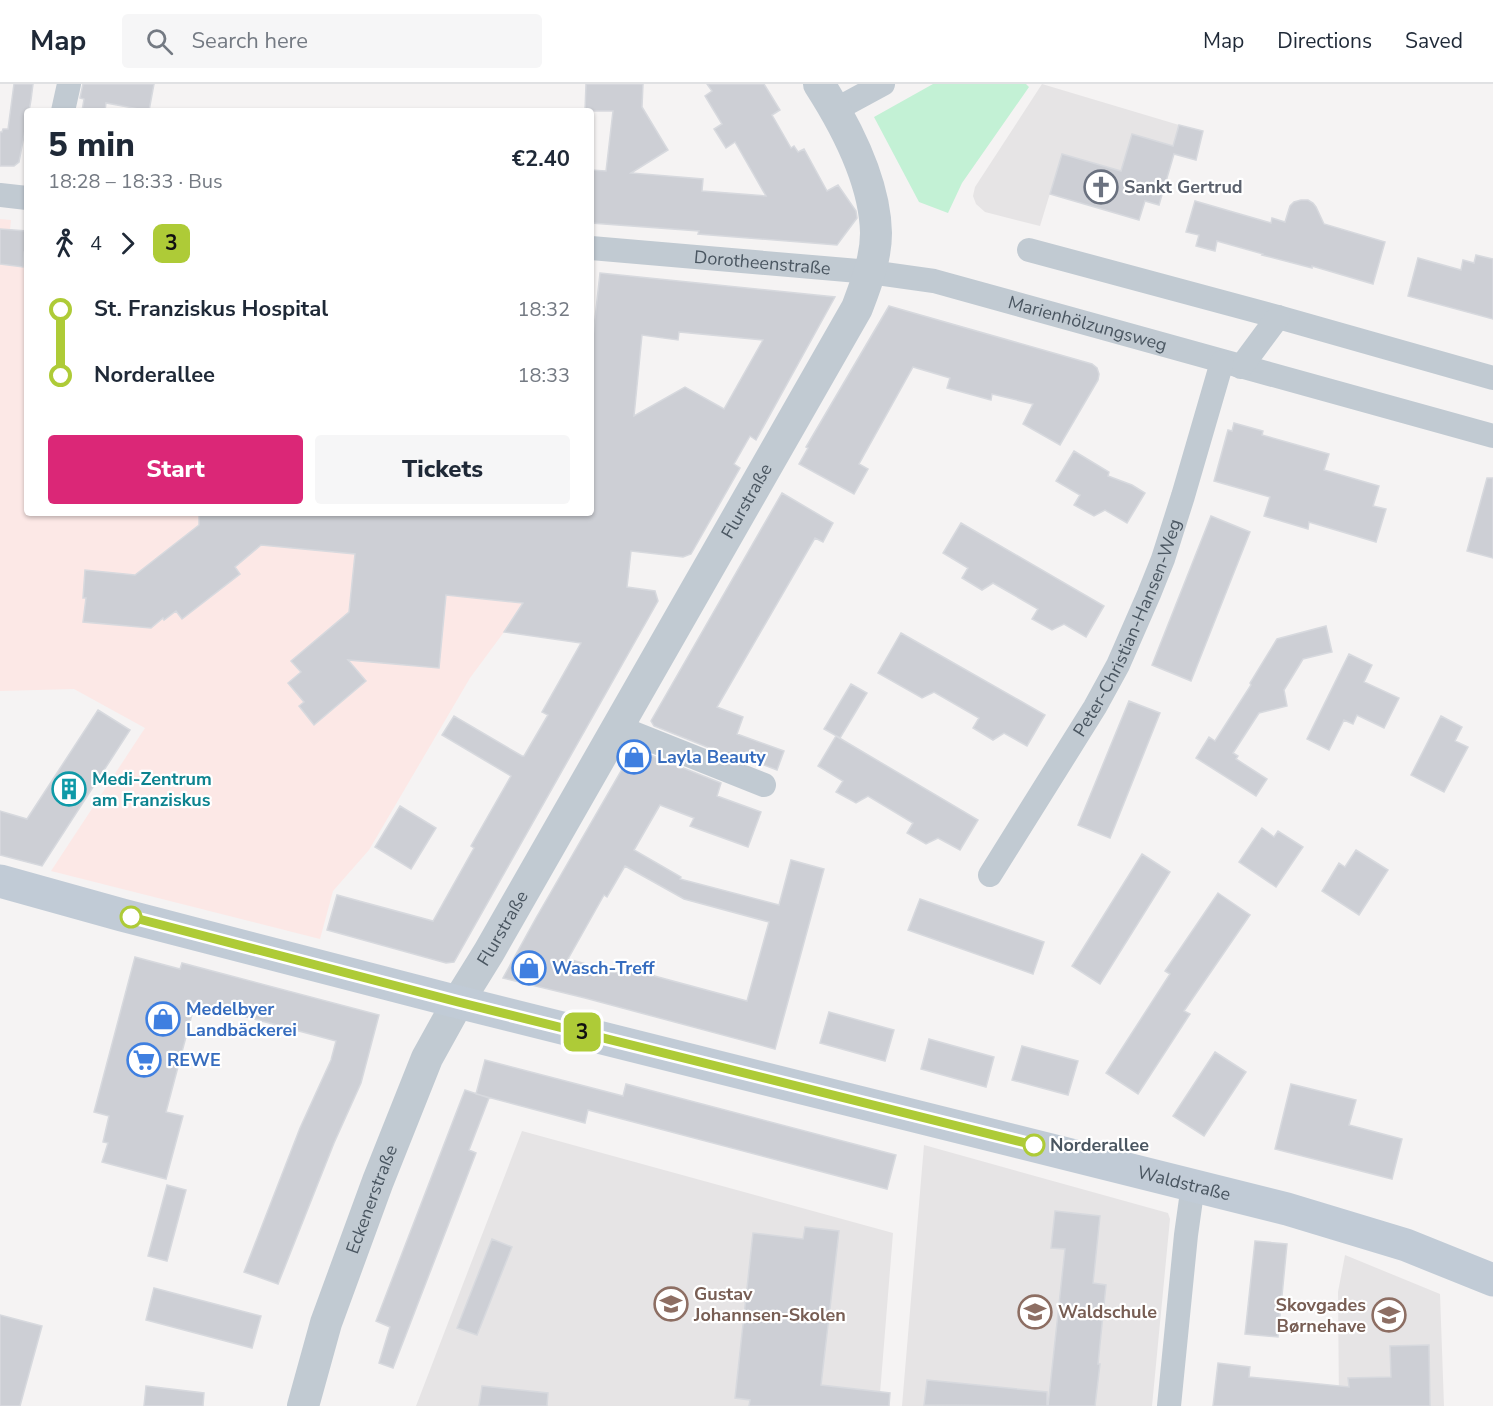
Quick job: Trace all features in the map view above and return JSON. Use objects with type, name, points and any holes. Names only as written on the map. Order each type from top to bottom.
[{"type":"main road","name":"Waldstraße","points":[[0,881],[458,1002],[1287,1209],[1406,1245],[1493,1280]]},
{"type":"street","points":[[64,108],[69,84]]},
{"type":"street","points":[[819,84],[861,162],[871,198],[876,233],[870,272]]},
{"type":"street","points":[[835,110],[883,84]]},
{"type":"street","points":[[0,195],[24,198]]},
{"type":"street","name":"Dorotheenstraße","points":[[594,248],[870,272],[934,281]]},
{"type":"street","points":[[1029,250],[1278,316],[1493,378]]},
{"type":"street","name":"Flurstraße","points":[[458,1002],[489,952],[857,308],[870,272]]},
{"type":"street","name":"Marienhölzungsweg","points":[[934,281],[1493,436]]},
{"type":"street","points":[[1232,364],[1278,316]]},
{"type":"street","name":"Peter-Christian-Hansen-Weg","points":[[990,875],[1095,707],[1118,665],[1149,594],[1232,364]]},
{"type":"street","points":[[618,727],[764,785]]},
{"type":"street","name":"Eckenerstraße","points":[[303,1406],[326,1323],[382,1171],[427,1058],[458,1002]]},
{"type":"street","points":[[1169,1406],[1193,1185]]},
{"type":"shaded area","points":[[1042,84],[1179,125],[1167,167],[1121,171],[1062,154],[1040,226],[985,212],[976,204],[973,196],[975,187]]},
{"type":"shaded area","points":[[0,219],[11,220],[10,230],[24,231],[24,516],[574,516],[504,632],[470,678],[369,850],[333,891],[320,939],[51,871],[145,728],[74,689],[0,691]]},
{"type":"shaded area","name":"Gustav Johannsen-Skolen","points":[[522,1131],[893,1233],[879,1406],[416,1406]]},
{"type":"shaded area","name":"Waldschule","points":[[924,1145],[1168,1213],[1170,1219],[1152,1406],[902,1406]]},
{"type":"shaded area","name":"Skovgades Børnehave","points":[[1345,1255],[1440,1294],[1444,1406],[1339,1406],[1338,1292]]},
{"type":"green space","points":[[933,84],[1026,84],[1029,87],[962,183],[948,213],[919,202],[874,117]]},
{"type":"building","points":[[14,84],[33,84],[30,108],[24,108],[24,136],[19,162],[14,166],[0,166],[0,132],[8,129]]},
{"type":"building","points":[[83,84],[154,84],[150,108],[133,108],[106,103],[105,108],[82,108],[84,99],[80,98]]},
{"type":"building","points":[[586,84],[643,84],[642,107],[668,150],[631,173],[703,179],[702,191],[766,196],[735,142],[726,148],[714,129],[722,124],[705,96],[712,91],[707,84],[764,84],[780,110],[772,115],[791,148],[794,146],[798,152],[804,149],[827,191],[838,185],[856,211],[857,218],[837,245],[594,223],[594,170],[606,171],[613,111],[594,111],[594,108],[585,108]]},
{"type":"building","points":[[1179,125],[1203,131],[1196,160],[1174,154],[1159,205],[1145,201],[1139,220],[1050,194],[1062,154],[1121,171],[1132,134],[1173,146]]},
{"type":"building","points":[[1301,200],[1313,203],[1324,224],[1385,242],[1373,284],[1217,241],[1215,251],[1196,246],[1199,235],[1186,232],[1195,201],[1271,223],[1272,218],[1285,222],[1290,206]]},
{"type":"building","points":[[0,229],[24,231],[23,267],[0,264]]},
{"type":"building","points":[[1476,255],[1493,259],[1493,319],[1408,296],[1418,258],[1461,270],[1463,260],[1474,263]]},
{"type":"building","points":[[600,273],[835,297],[756,440],[750,436],[734,464],[740,468],[691,554],[683,557],[631,551],[627,587],[655,591],[658,601],[454,962],[446,963],[327,930],[337,895],[433,921],[474,848],[471,846],[511,776],[442,735],[454,716],[524,756],[548,715],[542,712],[581,643],[504,632],[523,603],[446,595],[439,668],[348,660],[366,681],[314,725],[299,706],[304,702],[288,683],[301,672],[291,661],[349,612],[355,554],[261,545],[235,567],[240,574],[182,619],[176,611],[151,628],[83,622],[86,598],[83,598],[85,570],[135,575],[199,525],[199,516],[594,516],[594,328]],"holes":[[[679,332],[763,340],[724,409],[685,387],[634,416],[642,335],[678,340]]]},
{"type":"building","points":[[889,306],[1092,364],[1097,368],[1098,380],[1060,445],[1023,424],[1033,404],[992,394],[991,400],[947,388],[950,378],[913,367],[859,464],[868,469],[854,494],[799,464],[808,448],[806,447]]},
{"type":"building","points":[[1234,423],[1263,431],[1262,435],[1329,454],[1324,470],[1379,486],[1373,506],[1386,509],[1376,542],[1309,522],[1308,529],[1264,516],[1270,497],[1214,481],[1228,430],[1232,431]]},
{"type":"building","points":[[1074,451],[1109,472],[1108,476],[1132,485],[1145,493],[1127,523],[1105,510],[1094,516],[1074,505],[1080,495],[1056,481]]},
{"type":"building","points":[[1487,478],[1493,478],[1493,558],[1467,551]]},
{"type":"building","points":[[782,493],[833,523],[823,542],[815,538],[717,707],[743,717],[737,734],[784,751],[777,770],[733,753],[732,757],[654,726],[651,721]]},
{"type":"building","points":[[1211,516],[1250,532],[1191,681],[1152,665]]},
{"type":"building","points":[[961,523],[1104,606],[1086,637],[1064,624],[1052,630],[1032,619],[1038,609],[993,583],[982,590],[962,578],[968,568],[943,553]]},
{"type":"building","points":[[1326,626],[1332,652],[1303,659],[1284,690],[1287,706],[1259,713],[1233,753],[1238,756],[1236,759],[1267,779],[1256,796],[1196,758],[1209,737],[1215,741],[1277,639]]},
{"type":"building","points":[[901,633],[1045,715],[1027,746],[1004,733],[993,740],[973,728],[979,718],[934,692],[922,698],[878,673]]},
{"type":"building","points":[[1349,654],[1372,665],[1364,682],[1399,698],[1384,728],[1357,715],[1353,724],[1344,720],[1329,750],[1307,739]]},
{"type":"building","points":[[851,684],[867,693],[840,738],[824,729]]},
{"type":"building","points":[[1129,701],[1160,713],[1110,838],[1078,825]]},
{"type":"building","name":"Medi-Zentrum am Franziskus","points":[[98,710],[130,730],[42,866],[0,855],[0,811],[27,819]]},
{"type":"building","points":[[1441,716],[1462,727],[1455,741],[1468,747],[1444,792],[1411,775]]},
{"type":"building","points":[[836,736],[978,820],[960,850],[938,838],[926,844],[907,833],[913,823],[868,796],[856,803],[836,792],[843,781],[818,766]]},
{"type":"building","points":[[632,752],[653,756],[721,783],[717,796],[761,812],[748,847],[690,826],[694,818],[660,805],[634,850],[681,877],[680,879],[779,905],[791,860],[824,869],[775,1049],[503,978]],"holes":[[[625,866],[684,899],[769,922],[747,1001],[621,967],[619,973],[568,959],[604,895],[607,897]]]},
{"type":"building","points":[[400,806],[436,828],[411,869],[375,847]]},
{"type":"building","points":[[1262,828],[1274,837],[1278,831],[1303,847],[1276,887],[1239,862]]},
{"type":"building","points":[[1356,850],[1388,870],[1359,915],[1322,891],[1339,863],[1345,867]]},
{"type":"building","points":[[1142,854],[1170,872],[1100,984],[1072,966]]},
{"type":"building","points":[[1218,893],[1250,915],[1184,1011],[1190,1014],[1138,1094],[1106,1073],[1170,974],[1165,971]]},
{"type":"building","points":[[920,899],[1044,942],[1033,974],[908,930]]},
{"type":"building","points":[[135,957],[180,969],[182,963],[379,1015],[361,1083],[334,1143],[278,1284],[244,1272],[300,1128],[331,1060],[336,1041],[195,1003],[166,1112],[183,1116],[166,1179],[102,1162],[108,1143],[103,1142],[109,1116],[94,1112]]},
{"type":"building","points":[[829,1012],[894,1030],[885,1061],[820,1043]]},
{"type":"building","points":[[929,1039],[994,1057],[986,1087],[921,1069]]},
{"type":"building","points":[[1022,1046],[1078,1061],[1068,1095],[1012,1080]]},
{"type":"building","points":[[1215,1052],[1246,1072],[1204,1136],[1173,1116]]},
{"type":"building","points":[[485,1060],[623,1096],[626,1084],[896,1155],[887,1189],[588,1110],[585,1123],[476,1094]]},
{"type":"building","points":[[1291,1084],[1356,1100],[1349,1125],[1402,1139],[1392,1179],[1275,1149]]},
{"type":"building","points":[[465,1090],[489,1098],[469,1150],[476,1153],[393,1368],[379,1363],[390,1327],[376,1321]]},
{"type":"building","points":[[167,1185],[186,1190],[167,1261],[148,1256]]},
{"type":"building","points":[[1055,1211],[1100,1216],[1093,1283],[1106,1285],[1095,1406],[1048,1406],[1065,1249],[1051,1248]]},
{"type":"building","points":[[805,1227],[839,1231],[821,1385],[890,1393],[889,1406],[749,1406],[750,1400],[735,1398],[753,1233],[803,1239]]},
{"type":"building","points":[[492,1239],[512,1247],[477,1335],[457,1328]]},
{"type":"building","points":[[1255,1241],[1287,1244],[1278,1337],[1245,1334]]},
{"type":"building","points":[[154,1288],[261,1316],[252,1348],[146,1320]]},
{"type":"building","points":[[0,1315],[42,1326],[20,1406],[0,1406]]},
{"type":"building","points":[[1429,1345],[1430,1406],[1213,1406],[1218,1363],[1250,1367],[1249,1377],[1349,1387],[1348,1378],[1391,1377],[1390,1346]]},
{"type":"building","points":[[927,1380],[1047,1392],[1047,1406],[924,1405]]},
{"type":"building","points":[[146,1386],[204,1393],[203,1406],[144,1406]]},
{"type":"building","points":[[482,1386],[548,1393],[547,1406],[479,1406]]},
{"type":"bus line","name":"3","points":[[131,917],[458,1002],[1034,1145]]},
{"type":"place","name":"Sankt Gertrud","points":[[1101,187]]},
{"type":"place","name":"Layla Beauty","points":[[634,757]]},
{"type":"place","name":"Medi-Zentrum am Franziskus","points":[[69,789]]},
{"type":"place","name":"Wasch-Treff","points":[[529,968]]},
{"type":"place","name":"Medelbyer Landbäckerei","points":[[163,1019]]},
{"type":"place","name":"REWE","points":[[144,1060]]},
{"type":"place","name":"Norderallee","points":[[1034,1145]]},
{"type":"place","name":"Gustav Johannsen-Skolen","points":[[671,1304]]},
{"type":"place","name":"Waldschule","points":[[1035,1312]]},
{"type":"place","name":"Skovgades Børnehave","points":[[1389,1315]]}]
